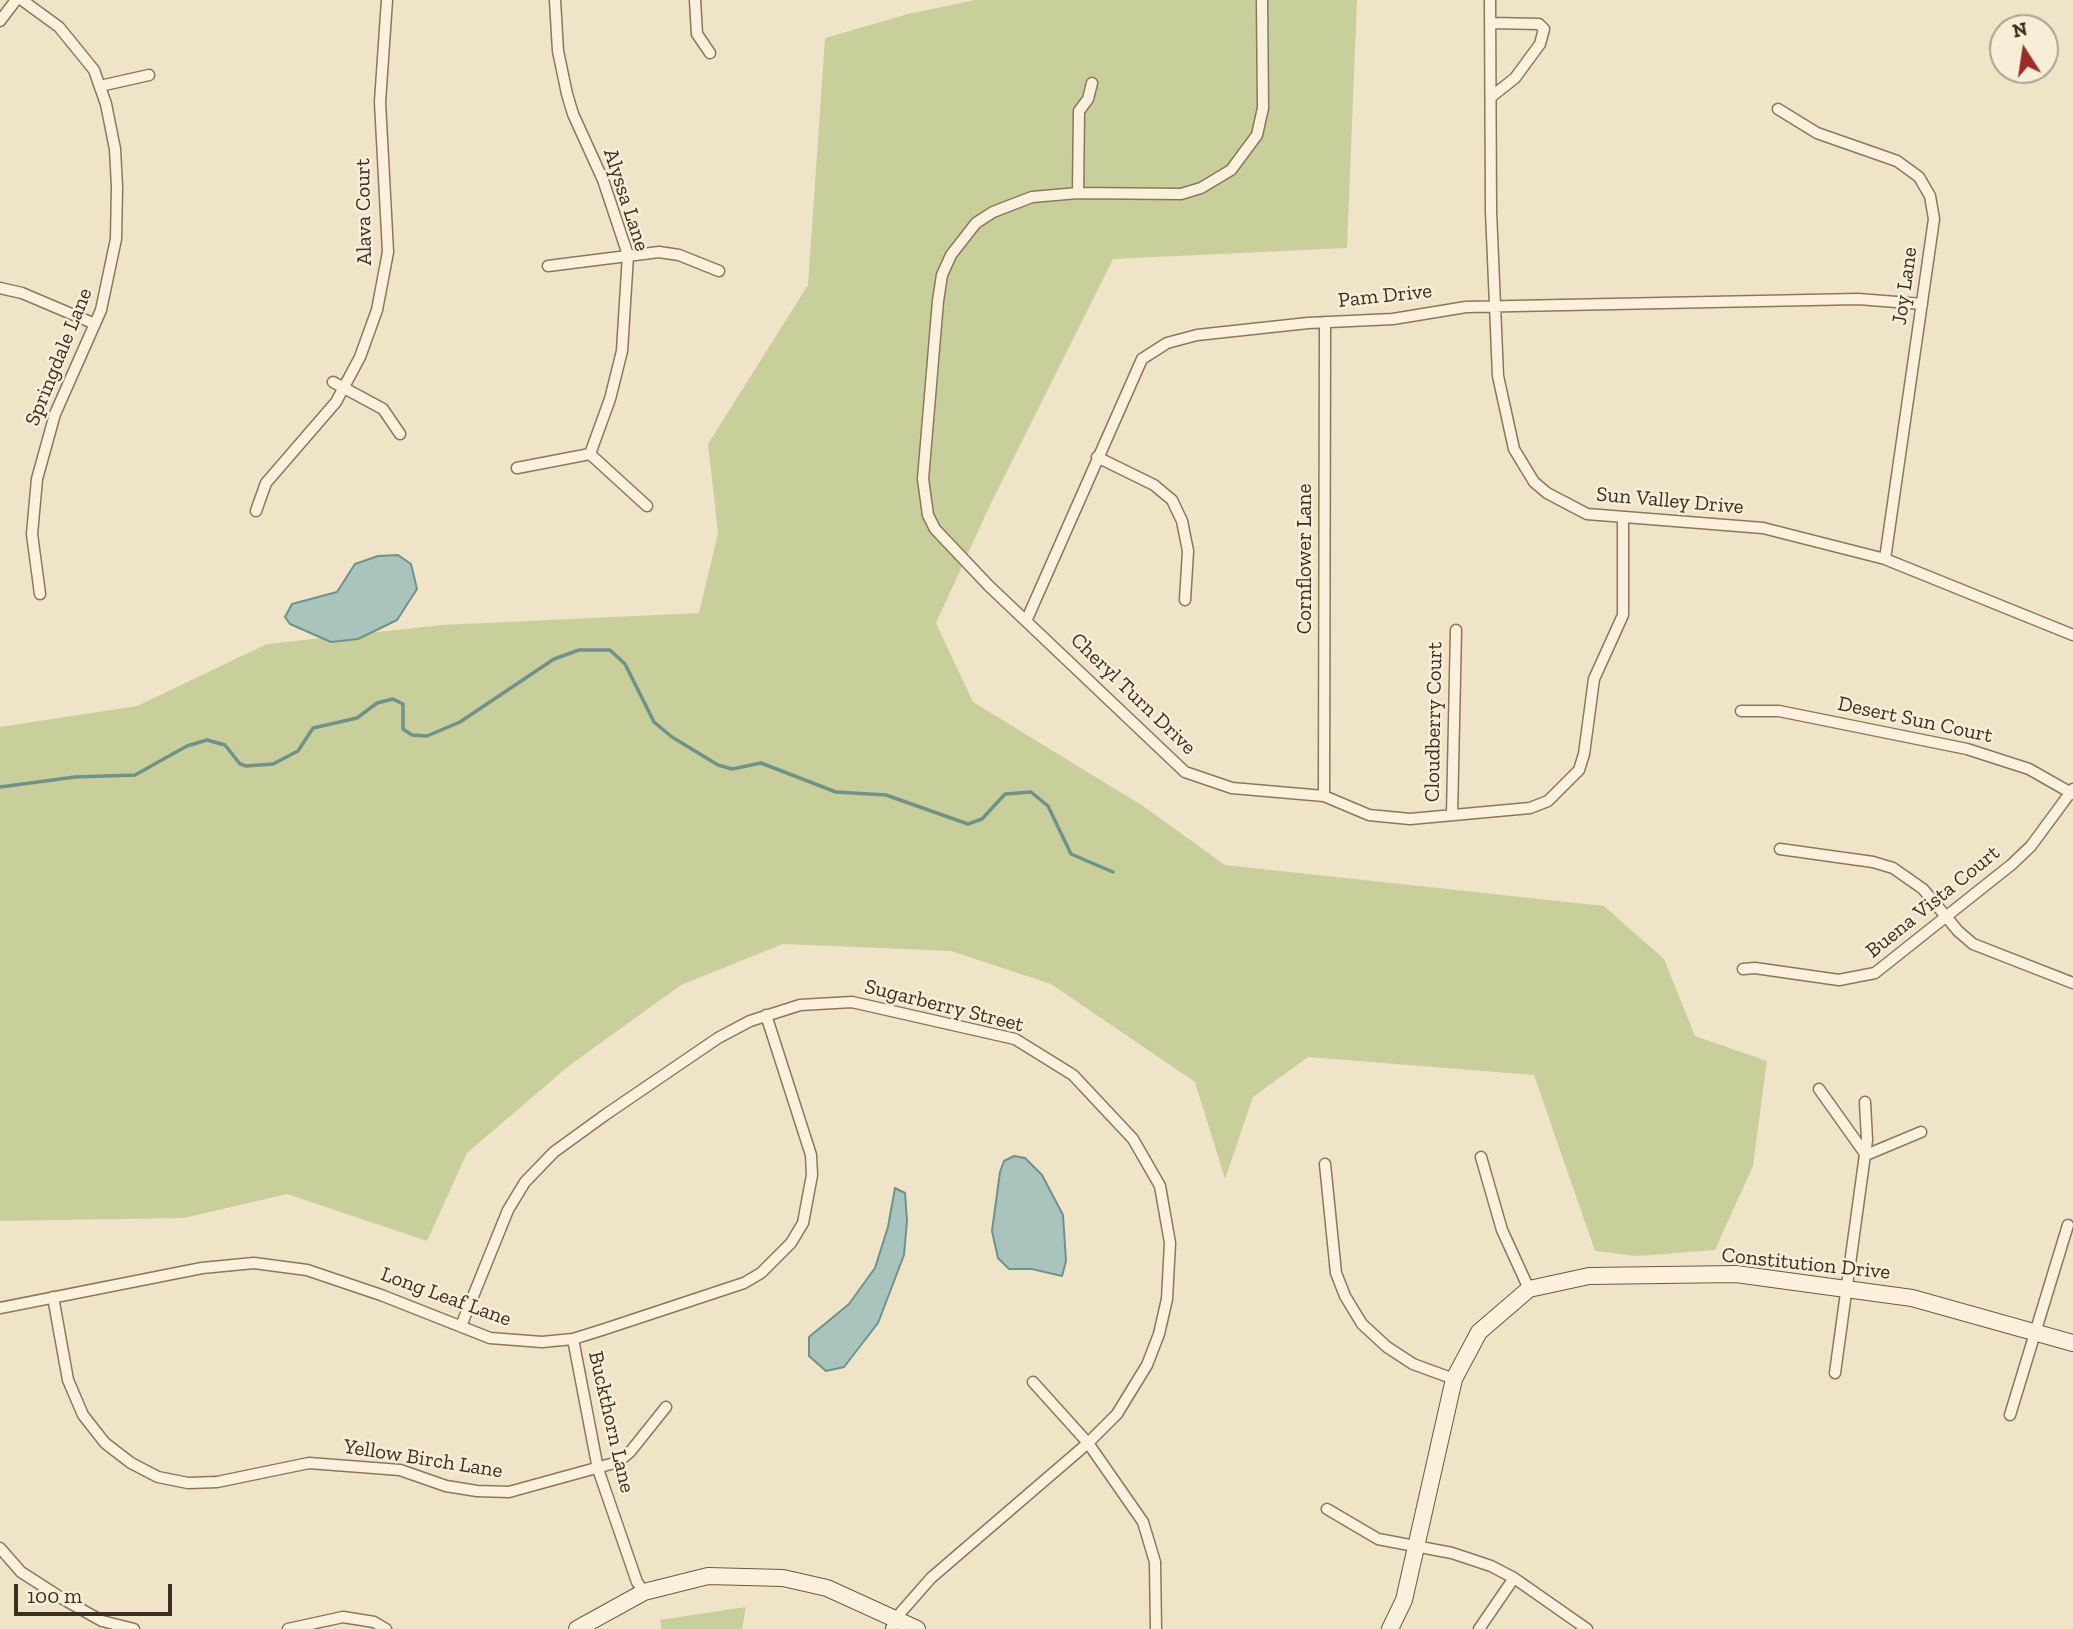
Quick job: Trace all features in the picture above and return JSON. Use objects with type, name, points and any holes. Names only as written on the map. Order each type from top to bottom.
[{"type":"street","points":[[0,21],[16,0]]},
{"type":"street","name":"Springdale Lane","points":[[22,0],[60,27],[86,59],[100,86],[115,149],[117,239],[111,274],[95,324],[55,414],[37,479],[32,534],[40,594]]},
{"type":"street","name":"Alava Court","points":[[256,511],[266,483],[327,416],[345,387],[371,332],[382,291],[387,252],[380,102],[387,0]]},
{"type":"street","name":"Alyssa Lane","points":[[555,0],[558,51],[567,94],[603,180],[628,255],[622,351],[610,398],[590,454]]},
{"type":"street","points":[[695,0],[697,34],[710,53]]},
{"type":"street","name":"Cheryl Turn Drive","points":[[1262,0],[1264,108],[1257,135],[1231,170],[1200,188],[1181,194],[1078,192],[1032,197],[993,212],[976,223],[961,240],[943,275],[923,479],[928,515],[950,547],[1185,772],[1232,788],[1324,796],[1369,815],[1410,819],[1530,808],[1548,801],[1579,770],[1584,754],[1594,679],[1623,615],[1623,517]]},
{"type":"street","name":"Sun Valley Drive","points":[[1490,0],[1494,307],[1498,376],[1508,431],[1522,465],[1540,487],[1570,507],[1587,514],[1763,528],[1885,559],[2073,635]]},
{"type":"street","points":[[1490,23],[1539,24],[1544,29],[1540,44],[1522,69],[1504,90],[1491,97]]},
{"type":"street","points":[[100,86],[149,75]]},
{"type":"street","points":[[1078,192],[1079,111],[1088,99],[1091,83]]},
{"type":"street","name":"Joy Lane","points":[[1778,109],[1817,133],[1897,160],[1919,177],[1930,196],[1934,219],[1885,559]]},
{"type":"street","points":[[548,266],[659,252],[680,255],[719,271]]},
{"type":"street","points":[[0,289],[22,293],[95,324]]},
{"type":"street","name":"Pam Drive","points":[[1027,619],[1142,359],[1167,343],[1197,335],[1325,322],[1393,319],[1451,308],[1858,299],[1922,304]]},
{"type":"street","name":"Cornflower Lane","points":[[1324,796],[1325,322]]},
{"type":"street","points":[[333,382],[383,409],[400,434]]},
{"type":"street","points":[[517,468],[590,454],[647,506]]},
{"type":"street","points":[[1097,457],[1154,485],[1172,500],[1182,521],[1188,551],[1185,600]]},
{"type":"street","name":"Cloudberry Court","points":[[1452,815],[1456,630]]},
{"type":"street","name":"Desert Sun Court","points":[[1741,711],[1779,711],[1967,749],[2029,769],[2072,792]]},
{"type":"street","name":"Buena Vista Court","points":[[1742,969],[1755,968],[1839,980],[1870,976],[1949,917],[2031,846],[2072,792]]},
{"type":"street","points":[[1780,849],[1893,867],[1923,888],[1958,931],[1973,944],[2073,983]]},
{"type":"street","name":"Sugarberry Street","points":[[461,1326],[508,1210],[532,1174],[554,1152],[718,1038],[766,1015],[800,1005],[852,1002],[1015,1039],[1073,1074],[1133,1139],[1160,1186],[1170,1243],[1167,1299],[1159,1334],[1142,1374],[1117,1414],[1088,1443],[931,1578],[893,1624]]},
{"type":"street","name":"Long Leaf Lane","points":[[0,1308],[202,1268],[254,1263],[307,1270],[489,1338],[514,1342],[573,1339],[744,1283],[761,1273],[791,1242],[803,1223],[810,1200],[811,1155],[766,1015]]},
{"type":"street","points":[[1819,1089],[1866,1155]]},
{"type":"street","points":[[1835,1373],[1866,1155],[1865,1102]]},
{"type":"street","points":[[1866,1155],[1921,1132]]},
{"type":"street","points":[[1481,1157],[1502,1230],[1529,1289]]},
{"type":"street","points":[[1325,1164],[1336,1273],[1345,1296],[1362,1324],[1387,1347],[1413,1364],[1454,1379]]},
{"type":"street","points":[[2010,1415],[2068,1225]]},
{"type":"street","name":"Constitution Drive","points":[[1390,1629],[1404,1600],[1454,1379],[1479,1332],[1529,1289],[1589,1276],[1736,1274],[1923,1300],[2073,1343]]},
{"type":"street","name":"Yellow Birch Lane","points":[[53,1297],[68,1380],[83,1415],[105,1443],[131,1463],[158,1477],[188,1483],[217,1482],[309,1463],[353,1464],[400,1470],[446,1486],[509,1492],[618,1462],[630,1452],[666,1407]]},
{"type":"street","name":"Buckthorn Lane","points":[[573,1339],[597,1469],[637,1582],[644,1592]]},
{"type":"street","points":[[1033,1382],[1088,1443],[1143,1522],[1155,1562],[1156,1629]]},
{"type":"street","points":[[1327,1509],[1378,1539],[1466,1557],[1514,1578],[1587,1629]]},
{"type":"street","points":[[0,1548],[21,1572],[63,1599],[102,1621],[134,1629]]},
{"type":"street","points":[[577,1629],[644,1592],[708,1576],[783,1578],[828,1588],[893,1624],[917,1629]]},
{"type":"street","points":[[1479,1629],[1514,1578]]},
{"type":"street","points":[[288,1629],[343,1617],[374,1622],[386,1629]]},
{"type":"green space","points":[[975,0],[1357,0],[1347,248],[1113,259],[991,503],[936,623],[973,702],[1143,806],[1225,865],[1604,906],[1664,959],[1695,1036],[1767,1061],[1753,1166],[1715,1250],[1637,1256],[1595,1251],[1534,1075],[1308,1057],[1253,1097],[1225,1179],[1195,1082],[1051,984],[951,951],[783,944],[681,985],[570,1065],[467,1153],[427,1241],[287,1194],[184,1218],[0,1221],[0,727],[137,706],[267,644],[442,625],[699,613],[718,533],[708,444],[808,285],[825,38],[908,14]]},
{"type":"green space","points":[[746,1607],[742,1629],[662,1629],[660,1620]]},
{"type":"water","points":[[398,555],[411,564],[417,589],[397,620],[358,639],[331,642],[290,624],[285,617],[292,604],[337,592],[355,564],[378,556]]},
{"type":"water","points":[[1014,1156],[1025,1158],[1042,1175],[1063,1215],[1066,1261],[1062,1276],[1032,1269],[1009,1269],[998,1258],[992,1231],[1000,1172],[1004,1161]]},
{"type":"water","points":[[895,1188],[905,1193],[907,1221],[904,1255],[878,1323],[844,1367],[826,1371],[809,1356],[809,1337],[849,1304],[875,1268],[888,1227]]},
{"type":"waterway","points":[[0,787],[75,777],[135,775],[187,746],[207,740],[225,745],[240,764],[273,764],[298,751],[313,728],[357,718],[377,703],[393,699],[403,704],[403,729],[412,735],[427,736],[460,722],[554,659],[579,650],[610,650],[625,664],[654,722],[672,737],[718,765],[732,769],[761,763],[836,792],[886,795],[968,824],[982,819],[1005,794],[1031,792],[1048,806],[1071,854],[1113,872]]}]
